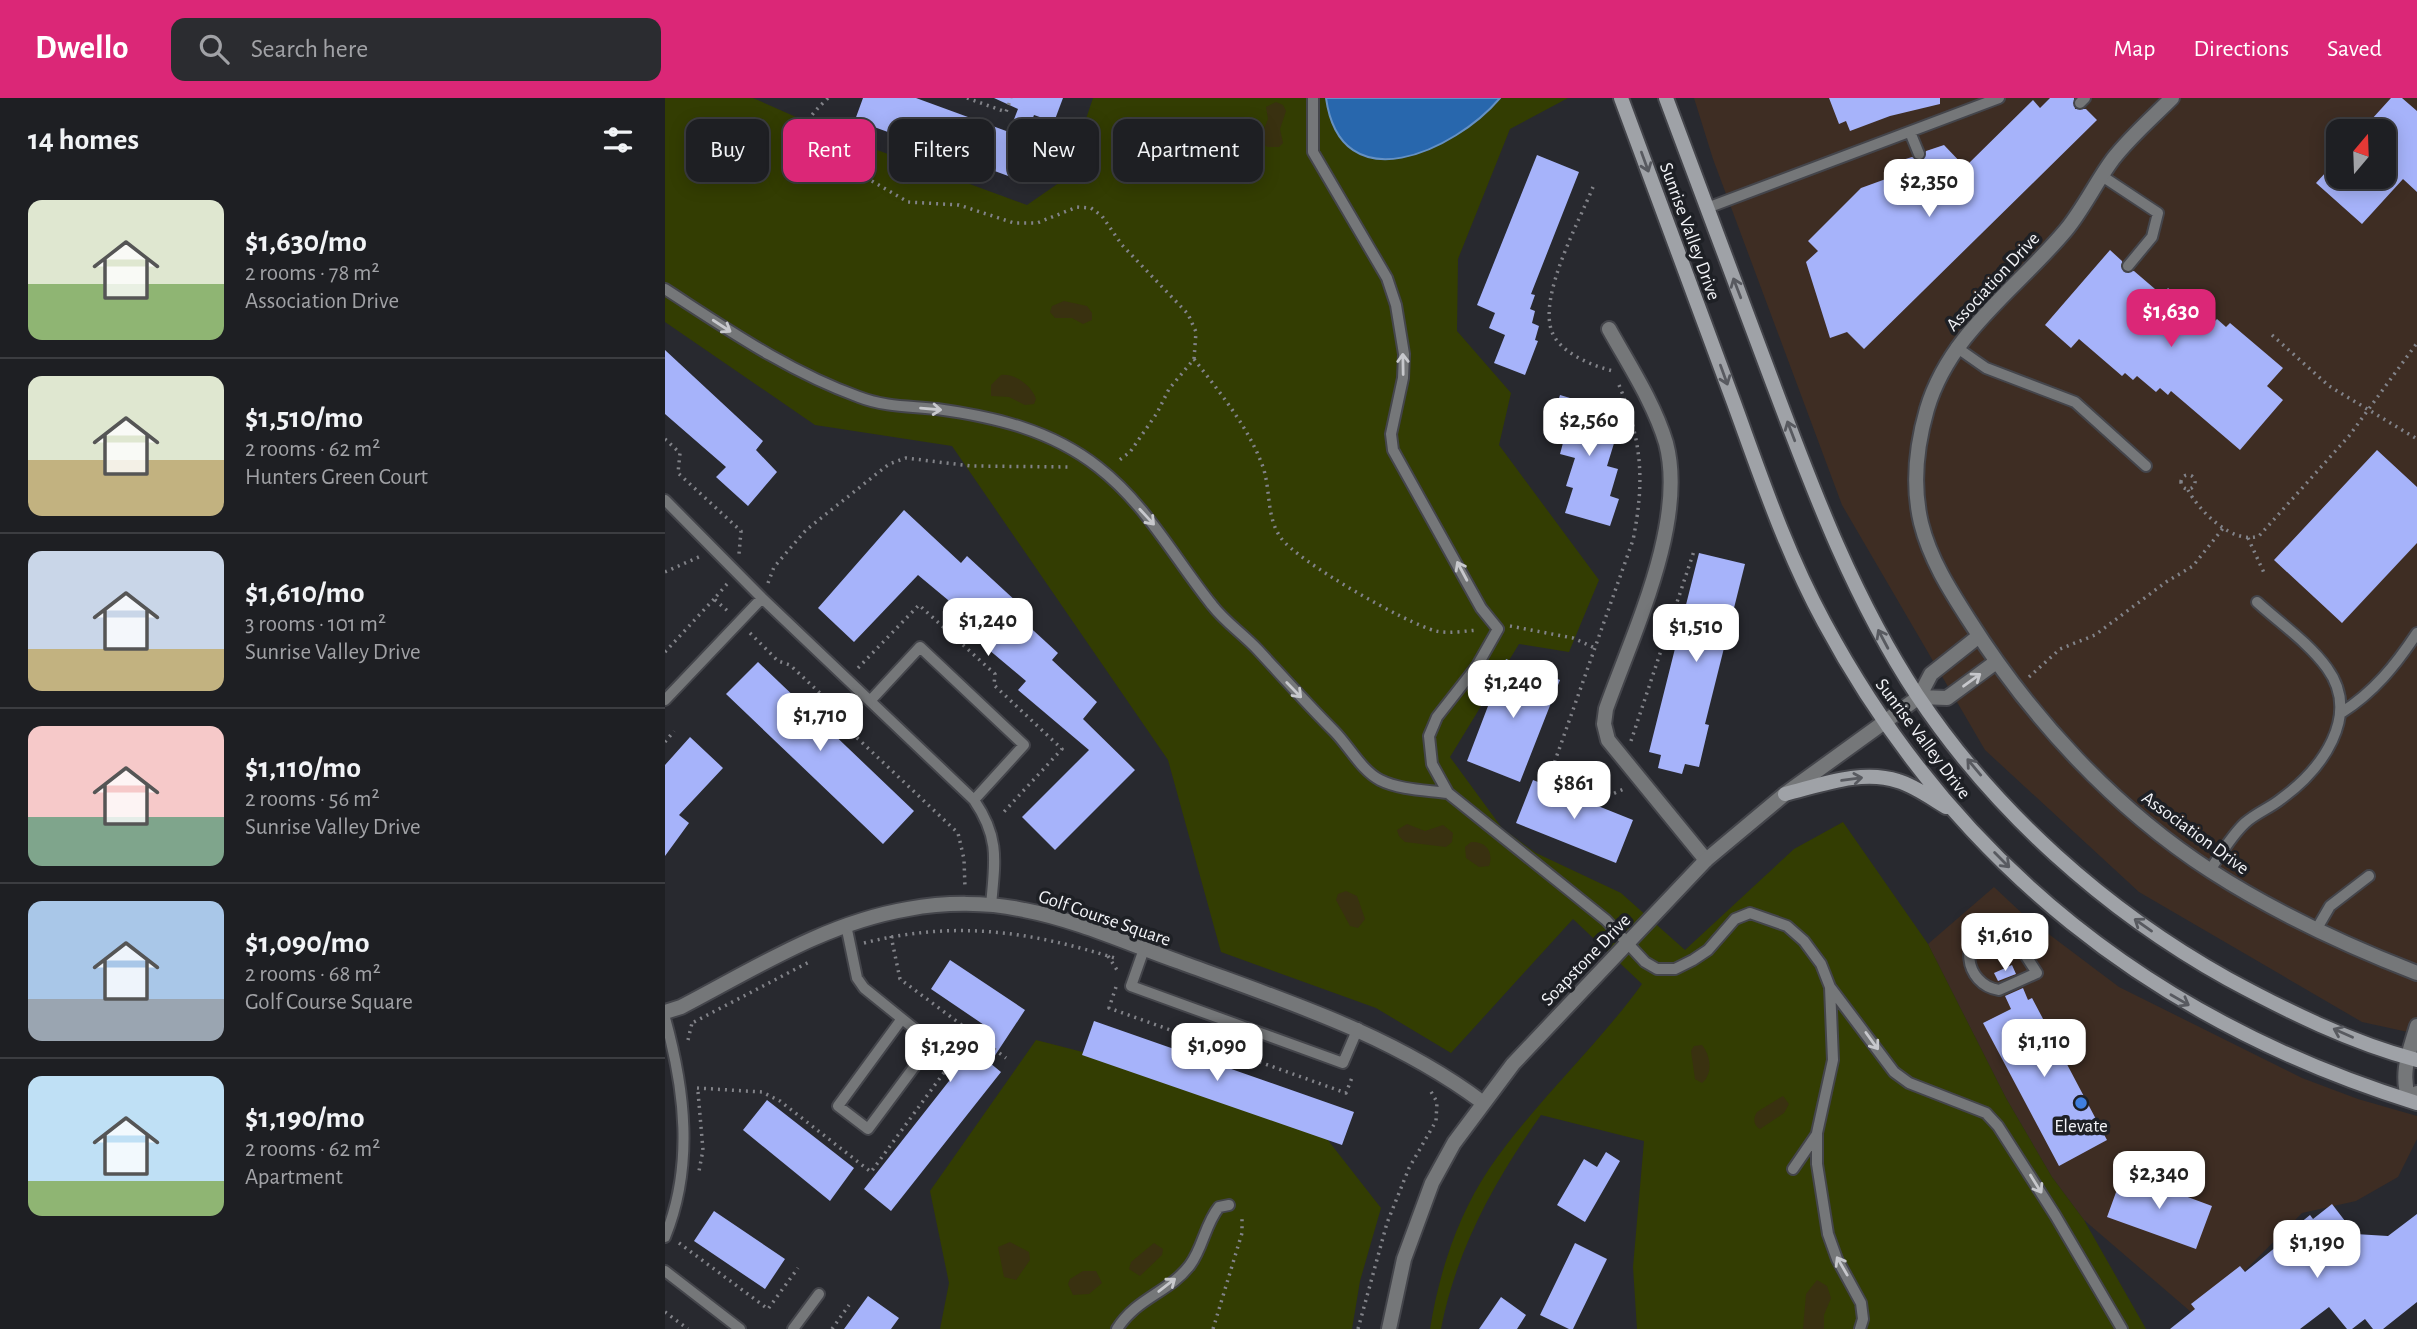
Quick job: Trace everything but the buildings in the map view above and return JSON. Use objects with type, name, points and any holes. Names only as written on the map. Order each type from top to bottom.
[{"type":"main road","name":"Sunrise Valley Drive","points":[[1621,98],[1786,540],[1823,620],[1884,723],[1954,811],[2040,898],[2098,946],[2149,982],[2271,1049],[2332,1075],[2414,1099]]},
{"type":"main road","name":"Sunrise Valley Drive","points":[[1667,98],[1837,552],[1919,697],[1975,768],[2036,836],[2127,914],[2171,945],[2258,995],[2358,1040],[2412,1059]]},
{"type":"main road","points":[[1785,794],[1850,779],[1877,777],[1899,781],[1954,811]]},
{"type":"street","name":"Association Drive","points":[[2172,98],[2124,146],[2066,230],[1956,347],[1927,409],[1917,454],[1916,487],[1921,523],[1931,553],[1996,662],[2102,782],[2144,820],[2210,870],[2316,930],[2417,972]]},
{"type":"street","points":[[1609,329],[1656,417],[1667,452],[1672,493],[1665,542],[1606,709],[1604,724],[1608,740],[1706,860]]},
{"type":"street","points":[[1979,636],[1931,674],[1919,697],[1947,698],[1996,662]]},
{"type":"street","name":"Soapstone Drive","points":[[1389,1329],[1404,1259],[1432,1184],[1482,1102],[1513,1064],[1706,860],[1785,794],[1919,697]]},
{"type":"street","name":"Golf Course Square","points":[[665,1012],[681,1007],[818,935],[846,925],[911,908],[991,905],[1056,918],[1358,1028],[1445,1074],[1482,1102]]},
{"type":"street","points":[[2414,1099],[2403,1082],[2412,1059],[2417,1026]]},
{"type":"lane","points":[[1313,98],[1313,152],[1387,278],[1396,305],[1403,354],[1403,378],[1391,434],[1393,450],[1481,608],[1498,629],[1477,667],[1437,717],[1429,736],[1432,764],[1448,793],[1606,920],[1645,962],[1657,969],[1675,969],[1708,950],[1735,919],[1750,913],[1787,926],[1804,941],[1821,964],[1830,987],[1894,1072],[1909,1083],[1986,1112],[1998,1126],[2055,1215],[2122,1329]]},
{"type":"lane","points":[[1707,208],[1999,98]]},
{"type":"lane","points":[[1910,132],[1919,154]]},
{"type":"lane","points":[[2102,176],[2158,213],[2152,237],[2128,266]]},
{"type":"lane","points":[[665,289],[742,339],[859,397],[891,406],[935,409],[999,419],[1031,428],[1100,468],[1154,525],[1213,607],[1343,740],[1361,764],[1379,780],[1398,786],[1448,793]]},
{"type":"lane","points":[[1956,347],[1986,369],[2075,402],[2146,466]]},
{"type":"lane","points":[[665,500],[762,598],[974,800],[989,822],[994,844],[991,905]]},
{"type":"lane","points":[[665,700],[762,598]]},
{"type":"lane","points":[[2210,870],[2246,822],[2282,799],[2311,774],[2335,736],[2341,713],[2339,690],[2329,670],[2257,602]]},
{"type":"lane","points":[[2341,713],[2363,699],[2393,669],[2417,633]]},
{"type":"lane","points":[[870,701],[920,647],[1024,745],[974,800]]},
{"type":"lane","points":[[2316,930],[2330,906],[2369,876]]},
{"type":"lane","points":[[846,925],[857,978],[864,988],[932,1043],[868,1129],[838,1106],[901,1020]]},
{"type":"lane","points":[[1988,929],[2004,930],[2013,936],[2036,973],[1999,990],[1991,989],[1976,975],[1970,964],[1969,956],[1974,938],[1988,929]]},
{"type":"lane","points":[[1144,949],[1131,986],[1343,1063],[1358,1028]]},
{"type":"lane","points":[[1830,987],[1833,1060],[1817,1133],[1817,1164],[1828,1234],[1837,1259],[1861,1303],[1863,1319],[1860,1329]]},
{"type":"lane","points":[[665,1018],[681,1088],[685,1130],[678,1197],[665,1237]]},
{"type":"lane","points":[[1793,1169],[1817,1133]]},
{"type":"lane","points":[[1117,1329],[1136,1305],[1163,1289],[1190,1266],[1212,1216],[1219,1207],[1230,1205]]},
{"type":"lane","points":[[665,1271],[740,1329]]},
{"type":"lane","points":[[793,1329],[819,1294]]},
{"type":"path","points":[[762,598],[774,567],[806,530],[889,464],[906,458],[971,466],[1100,468],[1117,462],[1130,452],[1157,413],[1168,389],[1193,359],[1196,332],[1188,314],[1122,245],[1102,216],[1091,208],[1077,207],[1037,223],[1014,223],[959,205],[908,202],[812,146],[805,126],[828,98]]},
{"type":"path","points":[[967,98],[1006,112],[1011,98]]},
{"type":"path","points":[[1593,187],[1554,284],[1548,312],[1552,334],[1585,364],[1613,371],[1639,442],[1639,512],[1633,540],[1550,775],[1608,796],[1623,790]]},
{"type":"path","points":[[2272,335],[2329,386],[2417,439]]},
{"type":"path","points":[[2248,538],[2264,532],[2341,446],[2417,343]]},
{"type":"path","points":[[1193,359],[1240,420],[1262,465],[1272,522],[1282,540],[1297,555],[1393,615],[1415,625],[1439,632],[1498,629],[1514,625],[1573,638],[1595,648]]},
{"type":"path","points":[[665,439],[680,453],[678,473],[741,531],[739,553],[748,563]]},
{"type":"path","points":[[2188,490],[2195,481],[2188,475],[2181,481],[2183,487],[2224,527],[2248,538],[2265,575]]},
{"type":"path","points":[[2018,688],[2060,649],[2095,635],[2166,582],[2193,566],[2224,527]]},
{"type":"path","points":[[1636,748],[1630,738],[1694,551]]},
{"type":"path","points":[[665,572],[703,555],[712,563]]},
{"type":"path","points":[[758,573],[768,583]]},
{"type":"path","points":[[665,652],[730,580]]},
{"type":"path","points":[[714,599],[778,661],[790,665],[837,709],[837,719],[958,832],[964,859],[966,929],[891,936],[851,946]]},
{"type":"path","points":[[665,742],[674,731]]},
{"type":"path","points":[[891,936],[900,979],[1006,1058]]},
{"type":"path","points":[[1108,956],[1119,974],[1109,1008],[1346,1093],[1356,1065]]},
{"type":"path","points":[[668,1029],[716,1013],[814,959]]},
{"type":"path","points":[[1359,1329],[1387,1223],[1409,1168],[1436,1121],[1439,1111],[1432,1091]]},
{"type":"path","points":[[1213,1329],[1243,1233],[1240,1210],[1230,1205]]},
{"type":"path","points":[[679,1243],[768,1309],[798,1268]]},
{"type":"path","points":[[832,1329],[849,1305]]},
{"type":"path","points":[[665,1312],[688,1329]]},
{"type":"shaded area","points":[[1694,98],[2417,98],[2417,1034],[2362,1022],[2139,892],[1985,750],[1842,505],[1713,159]]},
{"type":"shaded area","points":[[1994,887],[2026,917],[2119,987],[2302,1078],[2358,1099],[2417,1116],[2417,1139],[2398,1177],[2356,1201],[2302,1213],[2198,1318],[2084,1220],[2052,1177],[2006,1098],[1928,944]]},
{"type":"green space","points":[[665,98],[753,98],[801,119],[783,119],[783,182],[875,182],[875,149],[889,154],[889,182],[964,182],[1027,205],[1060,182],[1099,182],[1099,119],[1086,119],[1093,98],[1568,98],[1510,129],[1458,259],[1457,331],[1511,393],[1499,445],[1599,580],[1569,652],[1519,644],[1450,757],[1502,828],[1536,853],[1621,893],[1685,950],[1794,849],[1843,822],[1928,944],[2006,1098],[2052,1177],[2084,1220],[2146,1329],[1637,1329],[1633,1267],[1644,1141],[1541,1115],[1508,1165],[1479,1217],[1456,1271],[1441,1329],[1430,1329],[1451,1246],[1468,1206],[1489,1169],[1525,1121],[1605,1031],[1642,984],[1573,919],[1451,1053],[1376,1008],[1221,952],[1168,760],[952,446],[815,425],[665,322]]},
{"type":"green space","points":[[1036,1040],[1223,1088],[1327,1139],[1381,1208],[1360,1281],[1352,1329],[940,1329],[949,1283],[930,1191]]},
{"type":"sand","points":[[1276,102],[1283,105],[1286,111],[1280,129],[1283,143],[1279,147],[1267,147],[1263,142],[1263,132],[1268,119],[1266,107]]},
{"type":"sand","points":[[1064,301],[1087,306],[1092,313],[1092,320],[1083,324],[1072,318],[1055,318],[1050,312],[1052,306]]},
{"type":"sand","points":[[1001,375],[1012,376],[1027,385],[1036,399],[1034,404],[1025,405],[1009,397],[991,396],[991,385]]},
{"type":"sand","points":[[1407,824],[1425,831],[1443,825],[1453,833],[1452,842],[1446,847],[1405,842],[1397,830]]},
{"type":"sand","points":[[1471,842],[1485,845],[1490,856],[1489,866],[1479,867],[1466,858],[1465,847]]},
{"type":"sand","points":[[1346,891],[1357,896],[1365,919],[1358,928],[1350,926],[1336,900],[1338,894]]},
{"type":"sand","points":[[1702,1045],[1709,1065],[1708,1075],[1702,1083],[1695,1079],[1691,1051],[1694,1046]]},
{"type":"sand","points":[[1783,1096],[1789,1104],[1784,1113],[1760,1129],[1756,1126],[1754,1121],[1757,1112]]},
{"type":"sand","points":[[1010,1242],[1029,1252],[1030,1260],[1016,1280],[1004,1277],[998,1247]]},
{"type":"sand","points":[[1154,1243],[1163,1249],[1162,1255],[1140,1276],[1129,1269],[1131,1262]]},
{"type":"sand","points":[[1083,1271],[1096,1271],[1102,1283],[1089,1294],[1073,1295],[1068,1284],[1070,1279]]},
{"type":"sand","points":[[1817,1280],[1827,1286],[1831,1298],[1824,1315],[1824,1329],[1803,1329],[1806,1294]]},
{"type":"water","points":[[1326,98],[1500,98],[1480,118],[1429,149],[1402,158],[1376,159],[1353,150],[1336,131]]},
{"type":"place","name":"Elevate","points":[[2081,1103]]}]
